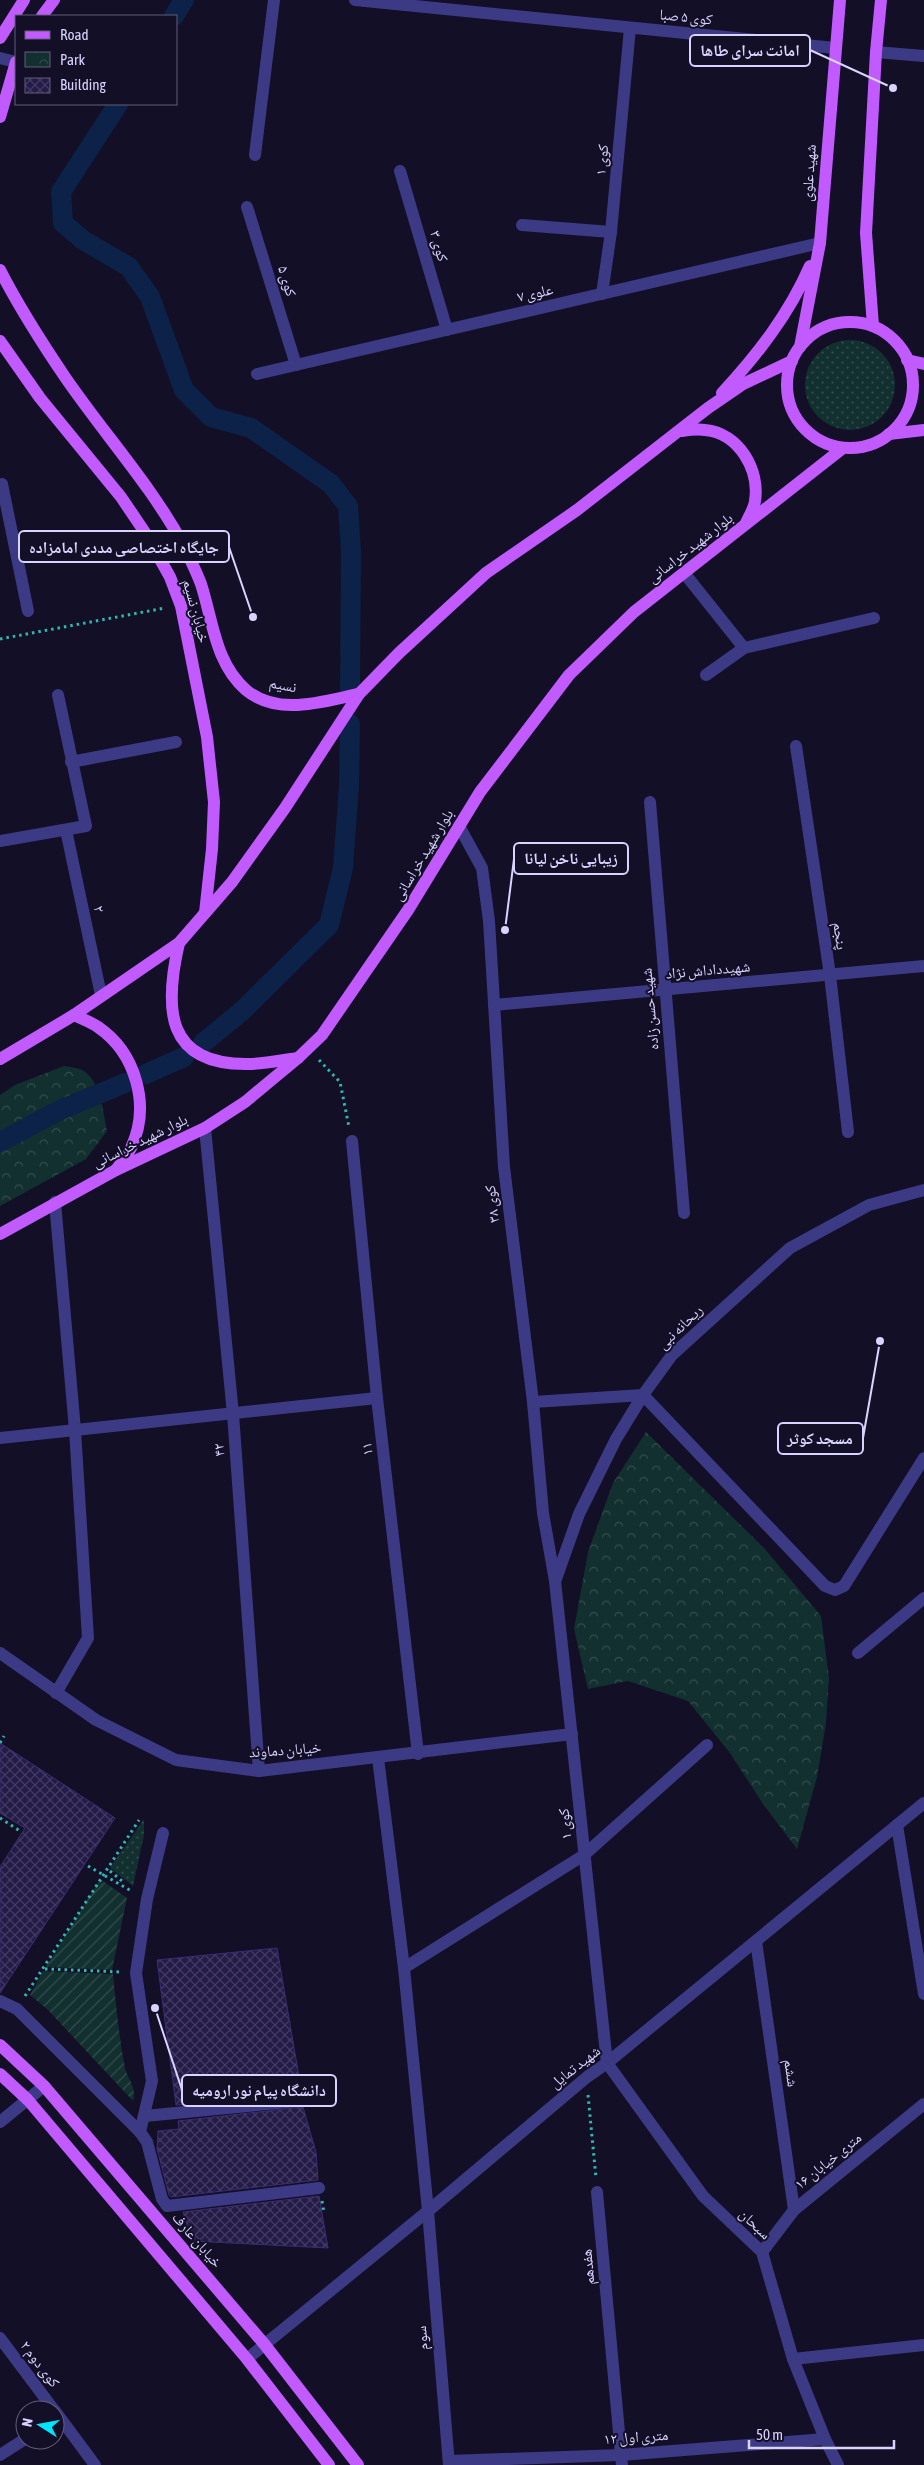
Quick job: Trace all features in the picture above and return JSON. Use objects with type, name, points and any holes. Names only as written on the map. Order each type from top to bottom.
[{"type":"main road","points":[[0,38],[24,0]]},
{"type":"main road","points":[[43,15],[54,0]]},
{"type":"main road","name":"شهید علوی","points":[[800,347],[820,244],[840,0]]},
{"type":"main road","points":[[873,326],[866,234],[876,52],[881,0]]},
{"type":"main road","points":[[0,117],[15,65]]},
{"type":"main road","points":[[0,1058],[74,1015],[179,943],[232,882],[285,808],[359,694],[399,653],[486,573],[577,510],[682,431],[708,408],[740,374],[780,323],[798,293],[820,244]]},
{"type":"main road","name":"خیابان نسیم","points":[[0,270],[65,377],[144,482],[170,520],[198,577],[220,653]]},
{"type":"main road","points":[[857,322],[873,326],[887,334],[899,346],[908,360],[912,376],[909,408],[901,422],[889,434],[875,443],[859,448],[843,448],[826,444],[812,436],[796,417],[787,394],[787,377],[792,361],[800,347],[811,336],[825,327],[857,322]]},
{"type":"main road","name":"خیابان نسیم","points":[[0,341],[40,398],[121,497],[146,534],[170,577],[181,606],[207,737],[214,802],[212,849],[205,913]]},
{"type":"main road","points":[[908,360],[924,364]]},
{"type":"main road","points":[[708,408],[744,384],[792,361]]},
{"type":"main road","points":[[682,431],[706,430],[714,432],[729,438],[746,455],[756,478],[755,503],[745,525]]},
{"type":"main road","points":[[889,434],[924,430]]},
{"type":"main road","name":"بلوار شهید خراسانی","points":[[0,1234],[116,1170],[205,1128],[245,1102],[298,1058],[322,1035],[403,918],[480,792],[569,675],[634,612],[685,574],[843,448]]},
{"type":"main road","name":"نسیم","points":[[220,653],[232,674],[247,691],[265,700],[291,706],[359,694]]},
{"type":"main road","points":[[179,943],[171,979],[171,1011],[183,1041],[201,1056],[222,1062],[249,1064],[298,1058]]},
{"type":"main road","points":[[74,1015],[98,1027],[118,1045],[133,1068],[140,1095],[139,1122],[131,1148],[116,1170]]},
{"type":"main road","name":"خیابان عارف","points":[[0,2045],[44,2086],[265,2345],[358,2465]]},
{"type":"main road","points":[[0,2074],[28,2100],[247,2359],[329,2465]]},
{"type":"street","points":[[255,155],[274,0]]},
{"type":"street","name":"کوی ۵ صبا","points":[[355,0],[434,4],[630,28],[835,48]]},
{"type":"street","name":"کوی ۱","points":[[602,294],[611,232],[630,28]]},
{"type":"street","points":[[910,55],[924,45]]},
{"type":"street","points":[[876,52],[924,56]]},
{"type":"street","points":[[0,58],[15,62]]},
{"type":"street","name":"کوی ۳","points":[[400,171],[446,330]]},
{"type":"street","name":"کوی ۵","points":[[247,207],[296,365]]},
{"type":"street","points":[[522,225],[611,232]]},
{"type":"street","name":"علوی ۷","points":[[257,374],[820,244]]},
{"type":"street","points":[[0,484],[2,484],[28,611]]},
{"type":"street","points":[[685,574],[744,648]]},
{"type":"street","points":[[706,676],[744,648],[874,618]]},
{"type":"street","points":[[0,841],[86,826],[58,695]]},
{"type":"street","points":[[71,762],[176,742]]},
{"type":"street","name":"پنجم","points":[[796,746],[830,975],[848,1132]]},
{"type":"street","name":"شهید حسن زاده","points":[[650,802],[684,1213]]},
{"type":"street","name":"کوی ۳۸","points":[[459,826],[482,868],[489,920],[504,1167],[533,1402],[544,1513],[555,1582]]},
{"type":"street","name":"۲","points":[[66,830],[101,995]]},
{"type":"street","name":"شهیدداداش نژاد","points":[[494,1005],[924,966]]},
{"type":"street","name":"۴۲","points":[[205,1128],[233,1414],[259,1771]]},
{"type":"street","name":"۱۱","points":[[352,1141],[377,1398],[418,1754]]},
{"type":"street","name":"ریحانه نبی","points":[[555,1582],[579,1514],[616,1439],[643,1394],[672,1355],[790,1248],[870,1205],[924,1190]]},
{"type":"street","points":[[55,1202],[74,1430],[88,1638],[56,1692]]},
{"type":"street","points":[[533,1402],[643,1394],[825,1586],[835,1590],[844,1586],[924,1458]]},
{"type":"street","points":[[0,1438],[377,1398]]},
{"type":"street","name":"کوی ۱","points":[[555,1582],[606,2063]]},
{"type":"street","points":[[858,1653],[924,1598]]},
{"type":"street","name":"خیابان دماوند","points":[[0,1653],[96,1720],[176,1760],[259,1771],[418,1754],[572,1734]]},
{"type":"street","points":[[404,1968],[584,1855],[707,1745]]},
{"type":"street","name":"سوم","points":[[378,1758],[404,1968],[428,2211],[449,2463]]},
{"type":"street","name":"شهید تمایل","points":[[247,2359],[428,2211],[587,2077],[924,1803]]},
{"type":"street","points":[[896,1825],[924,1994]]},
{"type":"street","points":[[140,2132],[152,2081],[136,1973],[147,1902],[163,1833]]},
{"type":"street","name":"ششم","points":[[756,1941],[794,2210]]},
{"type":"street","points":[[0,2001],[17,2009],[140,2132],[147,2142],[162,2199],[167,2206],[319,2188]]},
{"type":"street","name":"سبحان","points":[[606,2063],[703,2196],[762,2252],[793,2359],[825,2439],[838,2465]]},
{"type":"street","points":[[0,2122],[44,2086]]},
{"type":"street","points":[[145,2116],[298,2101]]},
{"type":"street","name":"۱۶ متری خیابان","points":[[762,2252],[794,2210],[924,2104]]},
{"type":"street","name":"هفدهم","points":[[597,2192],[621,2460]]},
{"type":"street","name":"کوی دوم ۲","points":[[0,2338],[45,2400]]},
{"type":"street","points":[[793,2359],[924,2345]]},
{"type":"street","name":"کوی دوم ۲","points":[[65,2427],[95,2465]]},
{"type":"street","name":"۱۲ متری اول","points":[[449,2463],[621,2460],[825,2439]]},
{"type":"street","points":[[0,2455],[15,2445]]},
{"type":"path","points":[[0,639],[181,606]]},
{"type":"path","points":[[308,1048],[340,1082],[352,1141]]},
{"type":"path","points":[[0,1743],[4,1736]]},
{"type":"path","points":[[0,1818],[20,1831]]},
{"type":"path","points":[[17,2009],[139,1820]]},
{"type":"path","points":[[88,1866],[104,1874],[147,1902]]},
{"type":"path","points":[[110,1871],[122,1881]]},
{"type":"path","points":[[112,1972],[45,1969],[136,1973]]},
{"type":"path","points":[[587,2077],[597,2192]]},
{"type":"green space","points":[[850,340],[867,343],[882,353],[892,368],[895,385],[892,402],[882,417],[867,427],[850,430],[833,427],[818,417],[808,402],[805,385],[808,368],[818,353],[833,343]]},
{"type":"green space","points":[[64,1066],[77,1068],[90,1076],[98,1090],[107,1131],[86,1159],[0,1206],[0,1095],[15,1085]]},
{"type":"green space","points":[[646,1432],[764,1548],[821,1616],[829,1678],[826,1723],[817,1777],[797,1849],[763,1804],[730,1753],[688,1701],[628,1681],[588,1689],[574,1629],[588,1552],[613,1483]]},
{"type":"green space","points":[[144,1819],[144,1835],[133,1886],[110,1868]]},
{"type":"green space","points":[[100,1879],[127,1898],[112,1970],[46,1967]]},
{"type":"green space","points":[[43,1971],[113,1974],[121,2045],[125,2068],[134,2092],[133,2101],[47,2009],[30,1995]]},
{"type":"building","points":[[0,1743],[115,1818],[0,1993],[0,1867],[25,1828],[0,1813]]},
{"type":"building","points":[[277,1948],[302,2094],[176,2105],[157,1960]]},
{"type":"building","points":[[303,2107],[316,2152],[318,2180],[171,2197],[169,2195],[157,2149],[158,2131],[179,2129],[178,2121]]},
{"type":"building","points":[[319,2196],[328,2248],[192,2241],[183,2212]]},
{"type":"waterway","points":[[175,15],[184,0]]},
{"type":"waterway","points":[[117,105],[61,192],[63,223],[83,240],[129,267],[150,297],[184,390],[211,417],[251,428],[331,484],[348,506],[351,551],[350,691]]},
{"type":"waterway","points":[[203,1043],[242,1011],[329,925],[343,868],[349,785],[350,724]]},
{"type":"waterway","points":[[146,1074],[184,1057]]},
{"type":"waterway","points":[[0,1142],[60,1110],[125,1083]]},
{"type":"place","name":"امانت سرای طاها","points":[[893,88]]},
{"type":"place","name":"جایگاه اختصاصی مددی امامزاده","points":[[253,617]]},
{"type":"place","name":"زیبایی ناخن لیانا","points":[[505,930]]},
{"type":"place","name":"مسجد کوثر","points":[[880,1341]]},
{"type":"place","name":"دانشگاه پیام نور ارومیه","points":[[155,2008]]}]
